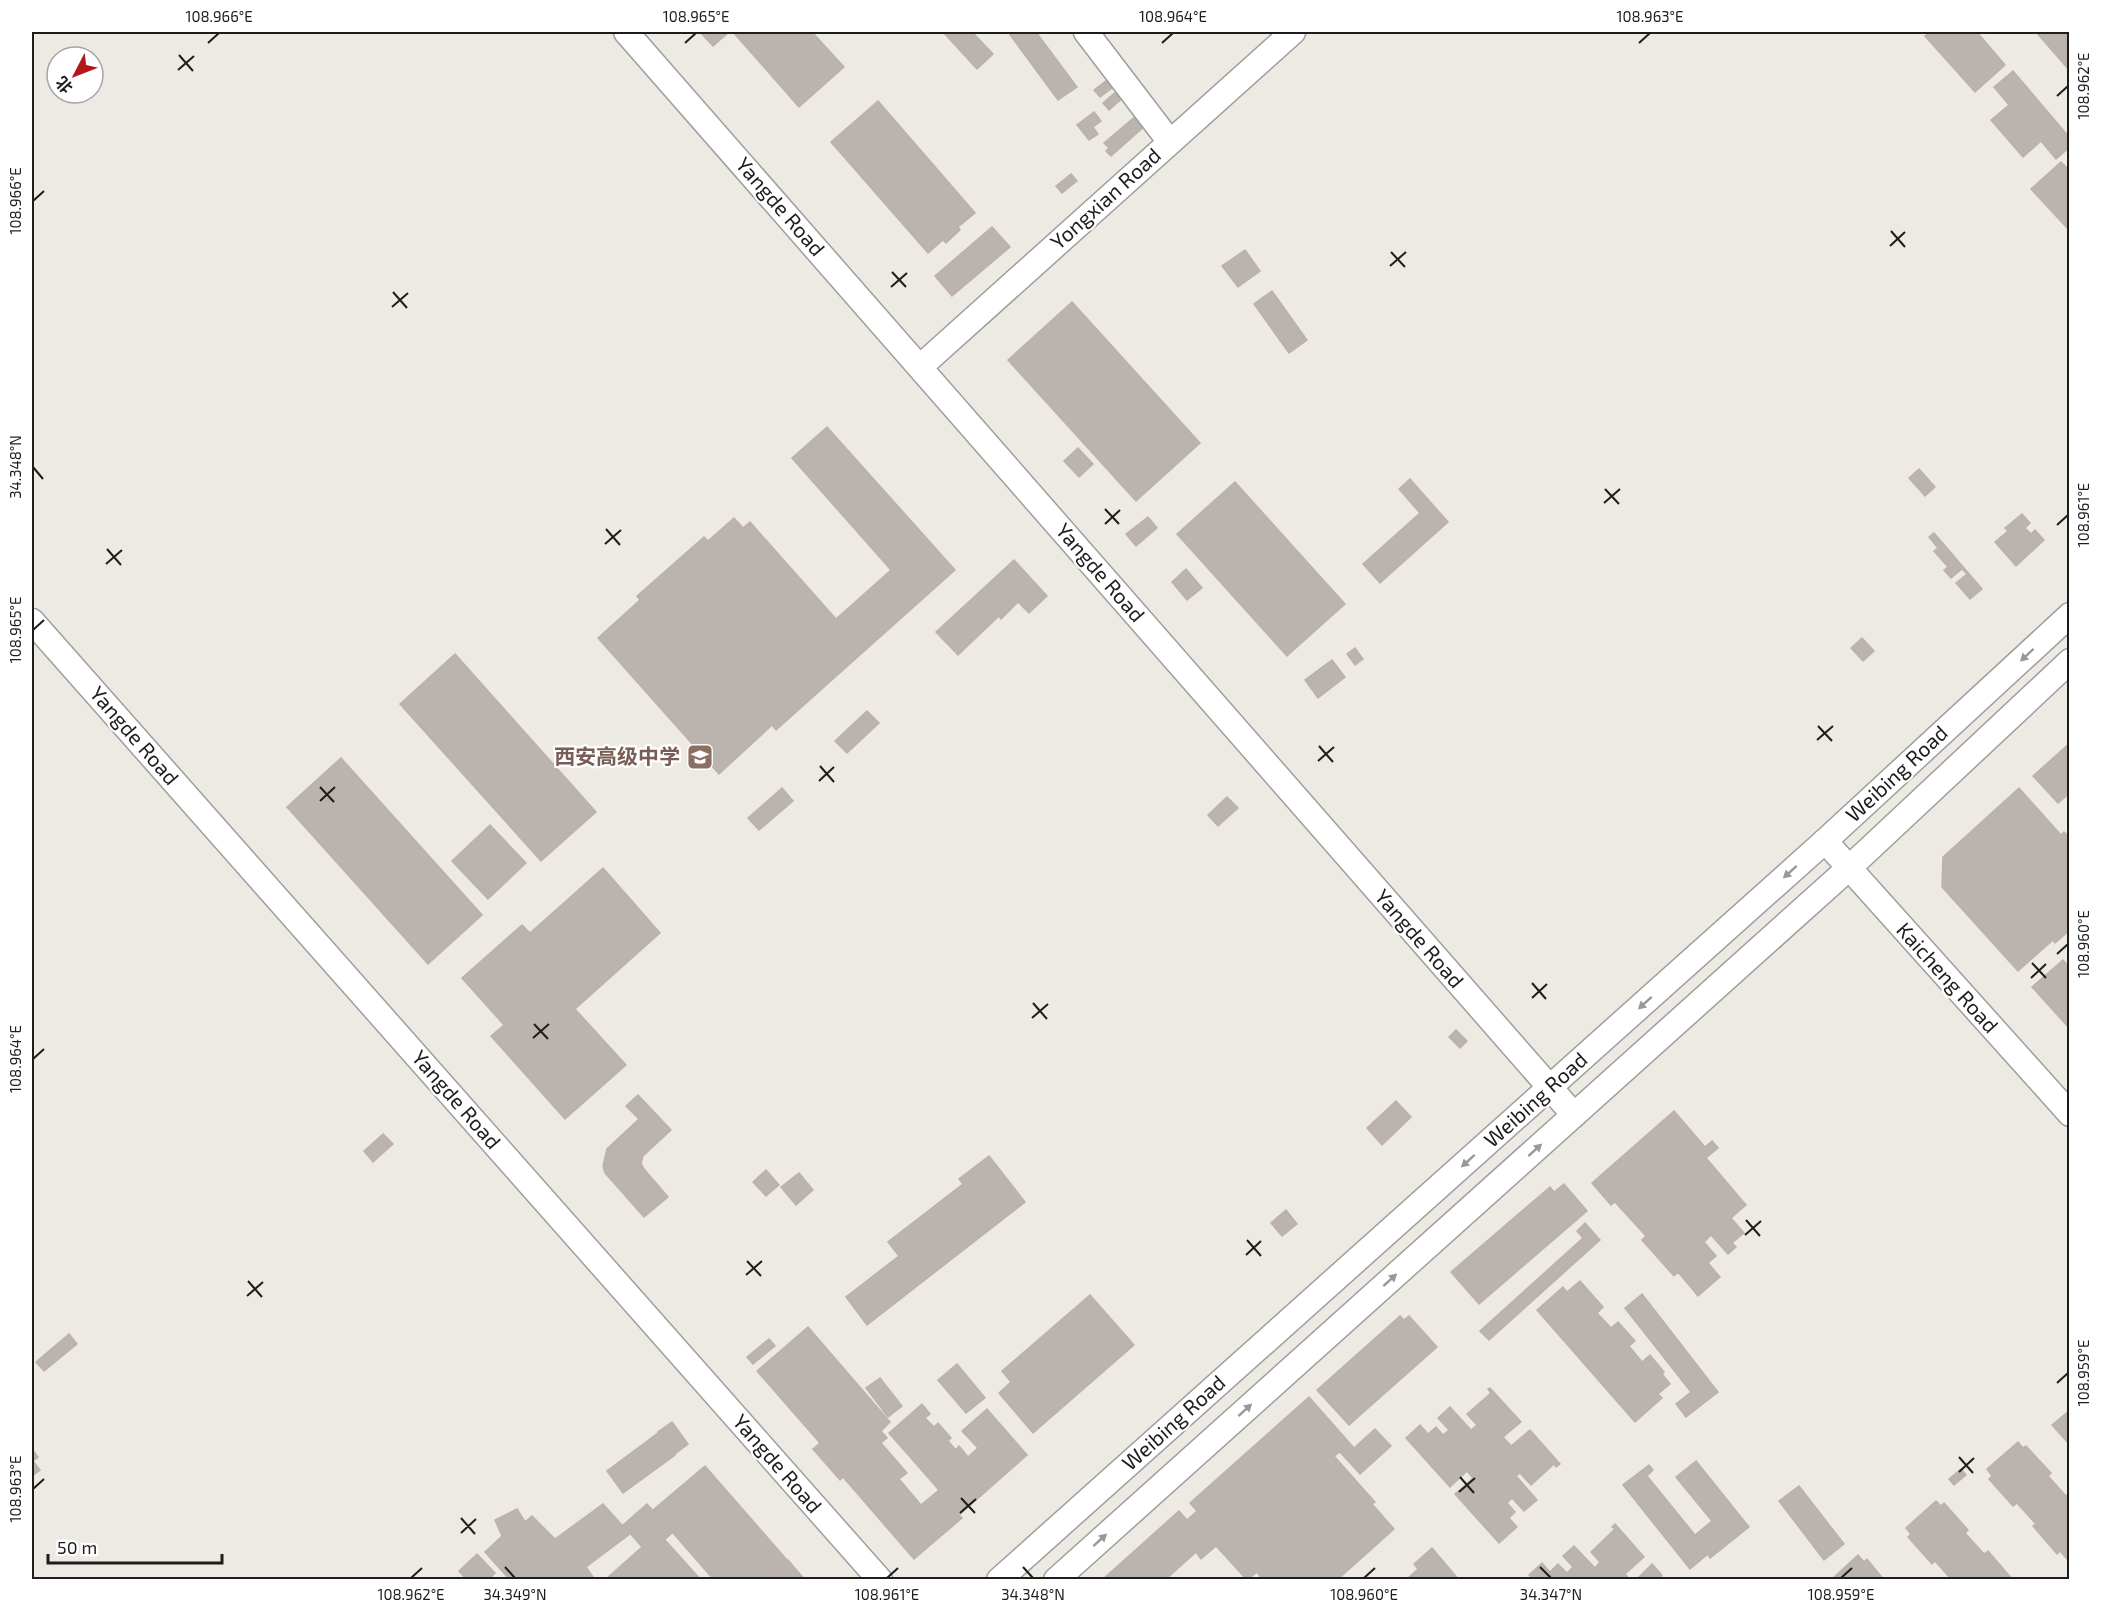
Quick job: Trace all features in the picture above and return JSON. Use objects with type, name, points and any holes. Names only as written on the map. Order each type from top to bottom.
[{"type":"street","name":"Yangde Road","points":[[626,32],[1574,1115]]},
{"type":"street","points":[[1086,32],[1170,142]]},
{"type":"street","name":"Yongxian Road","points":[[920,367],[1293,32]]},
{"type":"street","name":"Weibing Road","points":[[999,1580],[1825,841],[2070,615]]},
{"type":"street","name":"Yangde Road","points":[[32,621],[879,1580]]},
{"type":"street","name":"Weibing Road","points":[[1056,1580],[1849,868],[2070,661]]},
{"type":"street","name":"Kaicheng Road","points":[[1825,841],[2070,1114]]},
{"type":"building","points":[[700,32],[729,32],[713,46]]},
{"type":"building","points":[[733,32],[812,32],[844,67],[799,107]]},
{"type":"building","points":[[943,32],[972,32],[993,54],[977,69]]},
{"type":"building","points":[[1008,32],[1036,32],[1077,87],[1058,100]]},
{"type":"building","points":[[1930,32],[1977,32],[2005,65],[1975,92],[1925,36]]},
{"type":"building","points":[[2036,32],[2070,32],[2070,71]]},
{"type":"building","points":[[2013,71],[2070,138],[2070,147],[2056,159],[2041,141],[2023,157],[1991,120],[2009,105],[1994,87]]},
{"type":"building","points":[[1111,77],[1116,85],[1100,97],[1094,90]]},
{"type":"building","points":[[1119,89],[1125,96],[1109,110],[1103,103]]},
{"type":"building","points":[[878,101],[975,213],[958,227],[960,230],[946,243],[943,240],[928,253],[831,142]]},
{"type":"building","points":[[1094,112],[1101,121],[1093,127],[1098,134],[1089,140],[1077,125]]},
{"type":"building","points":[[1137,115],[1146,125],[1111,156],[1106,151],[1109,148],[1104,143]]},
{"type":"building","points":[[2061,162],[2070,171],[2070,231],[2031,189]]},
{"type":"building","points":[[1071,174],[1077,181],[1062,193],[1056,186]]},
{"type":"building","points":[[992,227],[1010,247],[952,296],[935,276]]},
{"type":"building","points":[[1245,250],[1260,271],[1238,287],[1222,266]]},
{"type":"building","points":[[1272,291],[1307,340],[1289,353],[1254,304]]},
{"type":"building","points":[[1072,302],[1200,443],[1136,501],[1008,360]]},
{"type":"building","points":[[827,427],[955,570],[776,730],[772,725],[719,774],[598,638],[640,600],[637,596],[704,537],[708,541],[734,518],[743,528],[750,522],[836,619],[891,570],[792,458]],"holes":[[[716,560],[783,635],[716,694],[667,639],[672,634],[655,615]]]},
{"type":"building","points":[[1078,448],[1093,464],[1079,477],[1064,461]]},
{"type":"building","points":[[1919,469],[1935,487],[1925,496],[1909,478]]},
{"type":"building","points":[[1410,479],[1448,522],[1380,583],[1363,564],[1420,513],[1399,489]]},
{"type":"building","points":[[1235,482],[1345,604],[1287,656],[1177,534]]},
{"type":"building","points":[[2022,514],[2030,523],[2025,528],[2031,534],[2035,530],[2044,540],[2016,566],[1995,542],[2008,531],[2005,528]]},
{"type":"building","points":[[1148,517],[1157,528],[1136,546],[1126,534]]},
{"type":"building","points":[[1934,533],[1982,589],[1970,599],[1956,583],[1967,574],[1962,569],[1951,578],[1944,570],[1948,567],[1934,551],[1938,548],[1929,537]]},
{"type":"building","points":[[716,560],[783,635],[716,694],[667,639],[672,634],[655,615]]},
{"type":"building","points":[[1014,560],[1047,596],[1029,613],[1018,602],[1001,619],[999,616],[958,655],[936,632]]},
{"type":"building","points":[[1186,569],[1202,588],[1187,600],[1172,582]]},
{"type":"building","points":[[1862,638],[1874,651],[1863,661],[1851,648]]},
{"type":"building","points":[[1355,648],[1363,659],[1355,665],[1347,654]]},
{"type":"building","points":[[455,654],[596,812],[541,861],[400,704]]},
{"type":"building","points":[[1332,660],[1345,677],[1318,698],[1305,680]]},
{"type":"building","points":[[867,711],[879,723],[847,753],[835,741]]},
{"type":"building","points":[[2070,743],[2070,793],[2058,803],[2033,776]]},
{"type":"building","points":[[341,758],[482,915],[428,964],[287,807]]},
{"type":"building","points":[[782,788],[793,801],[759,830],[748,818]]},
{"type":"building","points":[[2019,788],[2061,835],[2064,832],[2070,838],[2070,930],[2055,943],[2053,940],[2018,971],[1942,887],[1943,857]]},
{"type":"building","points":[[1227,797],[1238,808],[1218,826],[1208,815]]},
{"type":"building","points":[[490,825],[526,863],[488,899],[452,861]]},
{"type":"building","points":[[603,868],[660,933],[575,1009],[626,1065],[565,1119],[491,1036],[504,1025],[462,978],[522,925],[530,933]]},
{"type":"building","points":[[2063,960],[2070,968],[2070,1029],[2032,987]]},
{"type":"building","points":[[1456,1030],[1467,1041],[1460,1048],[1449,1037]]},
{"type":"building","points":[[638,1095],[671,1130],[643,1156],[641,1163],[644,1169],[668,1197],[644,1217],[605,1173],[603,1166],[607,1149],[639,1119],[626,1106]]},
{"type":"building","points":[[1396,1101],[1411,1117],[1382,1145],[1367,1128]]},
{"type":"building","points":[[1674,1111],[1705,1147],[1712,1141],[1718,1148],[1706,1158],[1746,1205],[1731,1218],[1744,1233],[1732,1243],[1736,1247],[1728,1254],[1711,1235],[1704,1242],[1716,1256],[1708,1263],[1720,1277],[1698,1296],[1678,1272],[1674,1276],[1642,1240],[1646,1236],[1615,1202],[1611,1205],[1592,1183]]},
{"type":"building","points":[[383,1134],[393,1144],[373,1162],[364,1151]]},
{"type":"building","points":[[989,1156],[1025,1202],[867,1325],[846,1297],[899,1256],[888,1242],[963,1184],[959,1179]]},
{"type":"building","points":[[766,1170],[779,1185],[766,1196],[753,1182]]},
{"type":"building","points":[[799,1173],[813,1190],[796,1205],[781,1187]]},
{"type":"building","points":[[1564,1184],[1587,1211],[1479,1304],[1451,1272],[1550,1187],[1554,1192]]},
{"type":"building","points":[[1286,1210],[1297,1224],[1282,1236],[1271,1223]]},
{"type":"building","points":[[1585,1223],[1600,1240],[1489,1340],[1480,1331],[1583,1238],[1577,1231]]},
{"type":"building","points":[[1580,1281],[1603,1307],[1597,1313],[1611,1328],[1618,1322],[1635,1341],[1629,1346],[1642,1362],[1650,1355],[1664,1372],[1662,1374],[1670,1384],[1658,1394],[1662,1398],[1635,1422],[1537,1310],[1563,1287],[1567,1292]]},
{"type":"building","points":[[1642,1294],[1718,1392],[1686,1417],[1676,1404],[1691,1392],[1625,1308]]},
{"type":"building","points":[[1090,1295],[1134,1345],[1033,1433],[999,1393],[1011,1382],[1002,1371]]},
{"type":"building","points":[[1400,1316],[1404,1320],[1409,1316],[1437,1347],[1349,1425],[1317,1390]]},
{"type":"building","points":[[808,1327],[890,1422],[881,1431],[887,1438],[881,1443],[907,1473],[899,1479],[921,1505],[939,1490],[889,1433],[922,1404],[930,1414],[925,1418],[934,1427],[938,1423],[951,1438],[948,1441],[956,1450],[959,1446],[968,1457],[978,1448],[962,1431],[987,1409],[1027,1455],[959,1515],[962,1518],[914,1559],[843,1477],[840,1480],[813,1449],[820,1443],[757,1371]]},
{"type":"building","points":[[69,1334],[77,1344],[44,1371],[36,1362]]},
{"type":"building","points":[[769,1339],[775,1346],[753,1364],[747,1357]]},
{"type":"building","points":[[957,1364],[985,1398],[966,1413],[938,1380]]},
{"type":"building","points":[[880,1378],[902,1406],[888,1417],[866,1388]]},
{"type":"building","points":[[1490,1388],[1521,1422],[1503,1437],[1511,1446],[1530,1430],[1560,1464],[1556,1467],[1554,1464],[1531,1485],[1520,1473],[1516,1476],[1537,1500],[1524,1511],[1512,1498],[1507,1503],[1515,1512],[1509,1518],[1517,1527],[1499,1543],[1455,1494],[1473,1478],[1467,1471],[1450,1487],[1406,1438],[1420,1425],[1428,1434],[1436,1427],[1443,1435],[1449,1430],[1438,1418],[1450,1407],[1471,1430],[1477,1425],[1467,1414],[1491,1393],[1488,1389]]},
{"type":"building","points":[[1309,1397],[1354,1448],[1375,1429],[1391,1446],[1360,1474],[1340,1452],[1334,1456],[1375,1502],[1372,1504],[1394,1529],[1337,1580],[1263,1580],[1257,1572],[1247,1580],[1216,1546],[1201,1559],[1196,1552],[1165,1580],[1102,1580],[1179,1511],[1187,1520],[1197,1511],[1190,1503]]},
{"type":"building","points":[[2070,1410],[2070,1445],[2052,1425]]},
{"type":"building","points":[[672,1422],[688,1444],[675,1454],[658,1432]]},
{"type":"building","points":[[658,1433],[675,1455],[623,1493],[607,1471]]},
{"type":"building","points":[[2018,1442],[2023,1448],[2026,1446],[2051,1473],[2048,1476],[2066,1496],[2070,1493],[2070,1562],[2060,1551],[2057,1554],[2033,1526],[2036,1524],[2017,1503],[2013,1506],[1989,1479],[1992,1476],[1987,1469]]},
{"type":"building","points":[[32,1449],[38,1457],[33,1461],[40,1470],[32,1476]]},
{"type":"building","points":[[1696,1461],[1749,1527],[1710,1558],[1708,1554],[1690,1569],[1623,1485],[1649,1465],[1653,1470],[1647,1476],[1695,1535],[1712,1521],[1676,1477]]},
{"type":"building","points":[[705,1466],[787,1560],[764,1580],[714,1580],[653,1510]]},
{"type":"building","points":[[1961,1469],[1966,1475],[1954,1485],[1949,1479]]},
{"type":"building","points":[[1799,1486],[1844,1544],[1824,1560],[1779,1501]]},
{"type":"building","points":[[1936,1501],[1941,1506],[1944,1503],[1968,1530],[1965,1533],[1984,1554],[1988,1551],[2012,1579],[1952,1580],[1935,1561],[1932,1564],[1908,1537],[1911,1534],[1906,1528]]},
{"type":"building","points":[[603,1504],[630,1534],[586,1567],[595,1580],[510,1580],[485,1552],[502,1536],[495,1520],[517,1509],[525,1522],[532,1516],[555,1539]]},
{"type":"building","points":[[647,1504],[672,1533],[643,1559],[662,1580],[605,1580],[642,1547],[623,1525]]},
{"type":"building","points":[[1615,1524],[1644,1557],[1625,1574],[1630,1580],[1534,1580],[1529,1575],[1542,1563],[1550,1572],[1558,1564],[1567,1573],[1573,1567],[1563,1556],[1574,1546],[1595,1568],[1600,1562],[1591,1552],[1615,1529],[1612,1527]]},
{"type":"building","points":[[665,1540],[701,1580],[663,1580],[644,1559]]},
{"type":"building","points":[[1432,1548],[1459,1580],[1406,1580],[1418,1569],[1414,1564]]},
{"type":"building","points":[[477,1554],[495,1573],[488,1580],[467,1580],[459,1571]]},
{"type":"building","points":[[1858,1555],[1864,1562],[1867,1559],[1884,1580],[1831,1580]]},
{"type":"building","points":[[788,1560],[805,1580],[765,1580]]},
{"type":"building","points":[[1652,1564],[1662,1575],[1663,1580],[1636,1580]]},
{"type":"place","name":"西安高级中学","points":[[700,757]]}]
